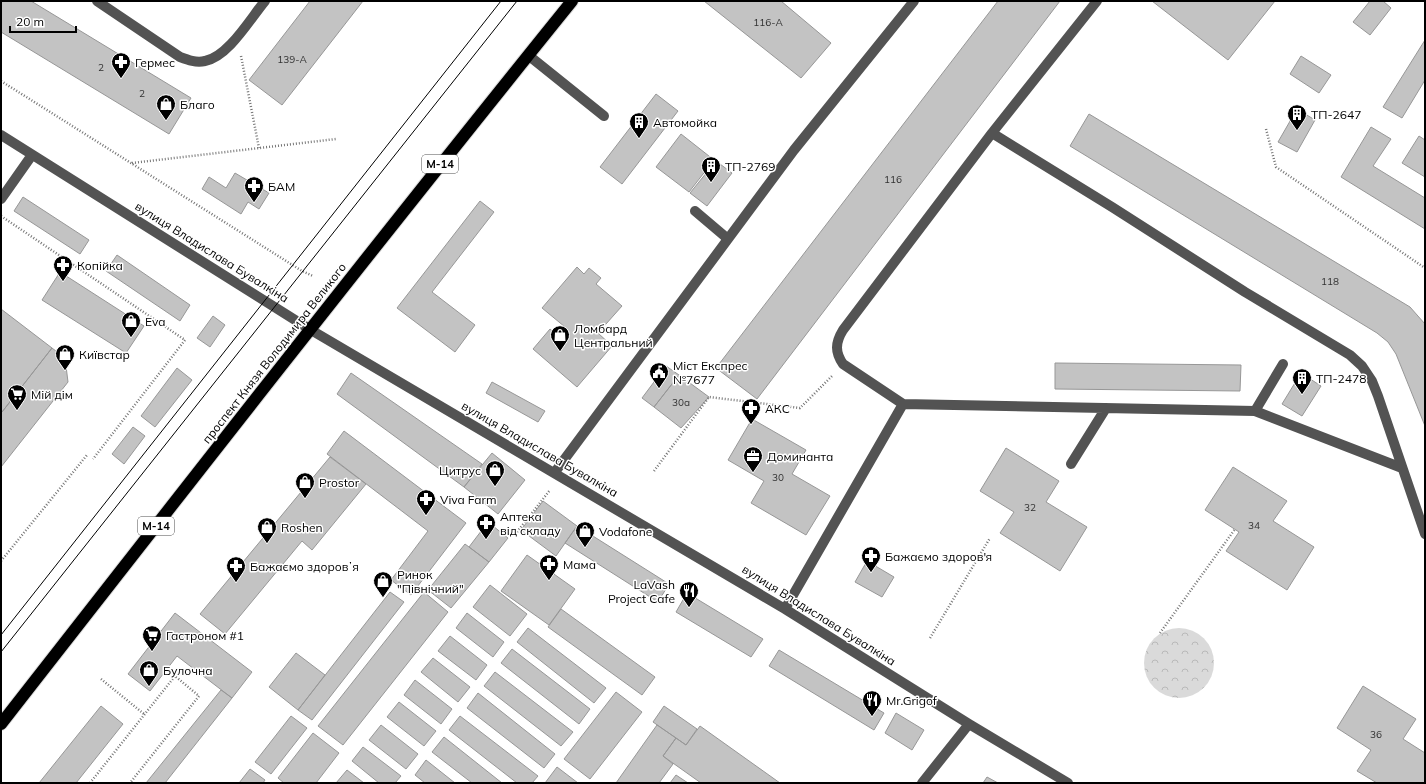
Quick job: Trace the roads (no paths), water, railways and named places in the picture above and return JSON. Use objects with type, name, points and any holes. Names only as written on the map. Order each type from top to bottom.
[{"type":"highway","name":"проспект Князя Володимира Великого","points":[[1,724],[311,330],[393,223],[572,1]]},
{"type":"street","points":[[97,1],[180,57],[192,61],[203,62],[215,58],[224,52],[265,1]]},
{"type":"street","points":[[555,472],[794,150],[914,1]]},
{"type":"street","points":[[1098,1],[992,134],[843,330],[838,338],[836,346],[837,355],[843,364],[903,404],[1255,411],[1402,468]]},
{"type":"street","points":[[528,55],[604,116]]},
{"type":"street","points":[[992,134],[1112,207],[1245,292],[1350,355],[1362,366],[1372,380],[1425,534]]},
{"type":"street","name":"вулиця Владислава Бувалкіна","points":[[1,135],[311,330],[555,472],[785,609],[969,724],[1068,783]]},
{"type":"street","points":[[1,199],[32,155]]},
{"type":"street","points":[[695,211],[728,239]]},
{"type":"street","points":[[1255,411],[1283,364]]},
{"type":"street","points":[[785,609],[903,404]]},
{"type":"street","points":[[1071,464],[1106,408]]},
{"type":"street","points":[[922,783],[969,724]]},
{"type":"tram line","points":[[1,635],[501,1]]},
{"type":"tram line","points":[[1,652],[517,1]]},
{"type":"place","name":"Гермес","points":[[121,79]]},
{"type":"place","name":"Благо","points":[[166,121]]},
{"type":"place","name":"ТП-2647","points":[[1297,131]]},
{"type":"place","name":"Автомойка","points":[[639,139]]},
{"type":"place","name":"ТП-2769","points":[[711,183]]},
{"type":"place","name":"БАМ","points":[[254,203]]},
{"type":"place","name":"Копійка","points":[[63,282]]},
{"type":"place","name":"Eva","points":[[131,338]]},
{"type":"place","name":"Ломбард Центральний","points":[[560,352]]},
{"type":"place","name":"Київстар","points":[[65,371]]},
{"type":"place","name":"Міст Експрес №7677","points":[[659,389]]},
{"type":"place","name":"ТП-2478","points":[[1302,395]]},
{"type":"place","name":"Мій дім","points":[[17,411]]},
{"type":"place","name":"АКС","points":[[751,425]]},
{"type":"place","name":"Доминанта","points":[[753,473]]},
{"type":"place","name":"Цитрус","points":[[495,487]]},
{"type":"place","name":"Prostor","points":[[305,499]]},
{"type":"place","name":"Viva Farm","points":[[426,516]]},
{"type":"place","name":"Аптека від складу","points":[[486,540]]},
{"type":"place","name":"Roshen","points":[[267,544]]},
{"type":"place","name":"Vodafone","points":[[585,548]]},
{"type":"place","name":"Бажаємо здоров'я","points":[[871,573]]},
{"type":"place","name":"Мама","points":[[549,581]]},
{"type":"place","name":"Бажаємо здоровʼя","points":[[236,583]]},
{"type":"place","name":"Ринок \"Північний\"","points":[[383,598]]},
{"type":"place","name":"LaVash Project Cafe","points":[[689,608]]},
{"type":"place","name":"Гастроном #1","points":[[152,652]]},
{"type":"place","name":"Булочна","points":[[149,687]]},
{"type":"place","name":"Mr.Grigof","points":[[872,717]]}]
